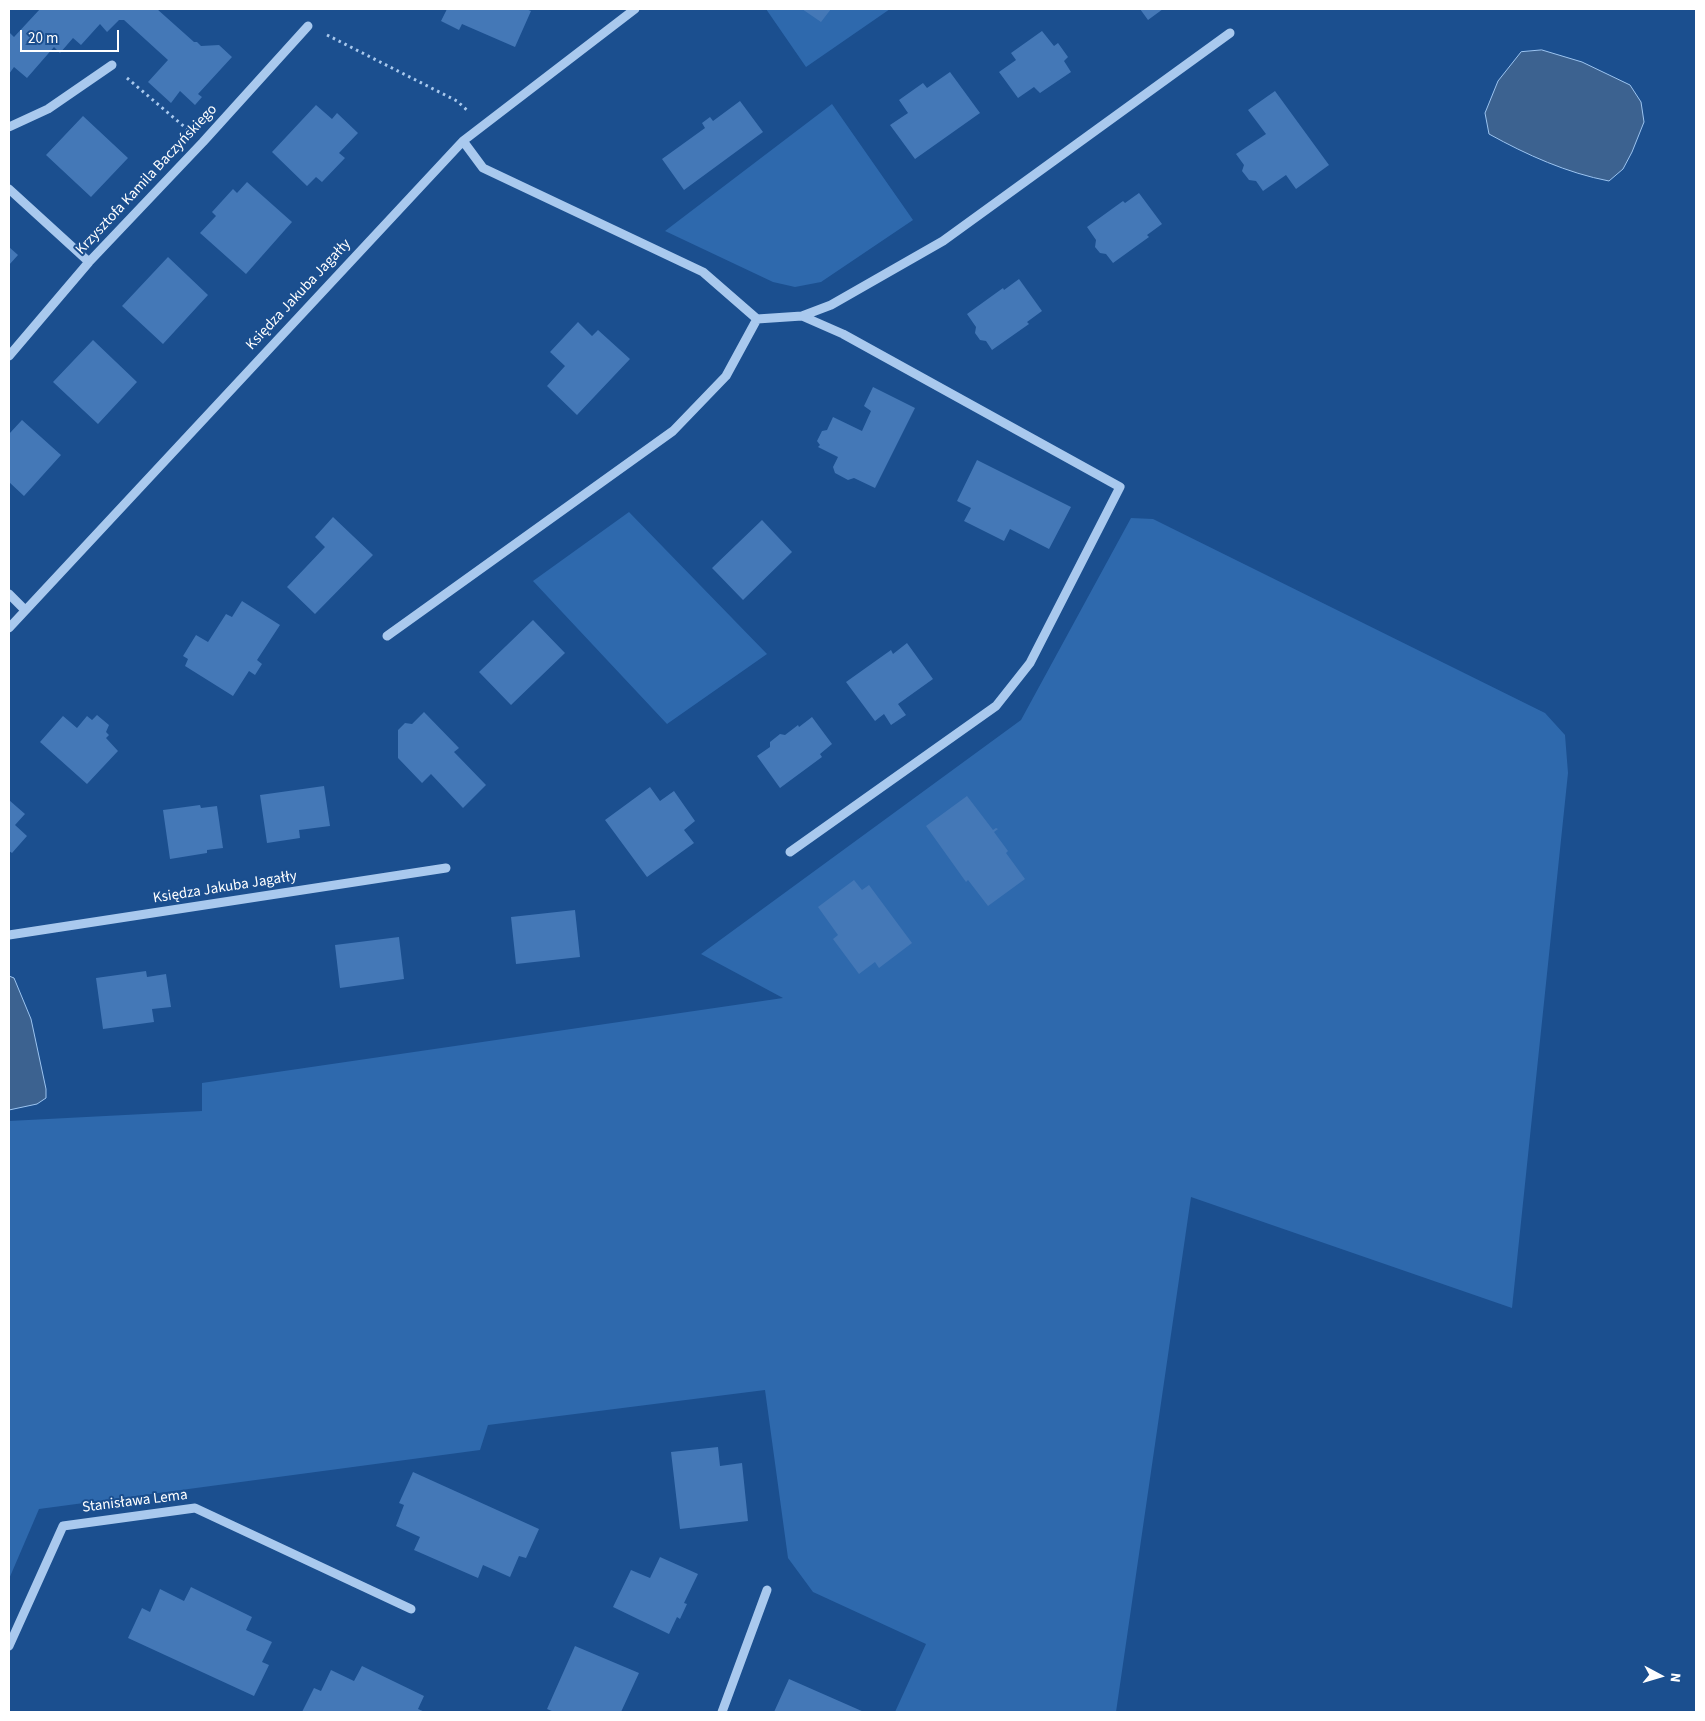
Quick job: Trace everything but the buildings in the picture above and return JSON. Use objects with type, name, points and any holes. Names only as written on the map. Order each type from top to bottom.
[{"type":"street","name":"Księdza Jakuba Jagałły","points":[[9,628],[463,141],[634,9]]},
{"type":"street","name":"Krzysztofa Kamila Baczyńskiego","points":[[9,356],[89,262],[203,142],[308,26]]},
{"type":"street","points":[[463,141],[483,168],[703,272],[757,319],[802,316],[831,305],[943,241],[1230,33]]},
{"type":"street","points":[[9,127],[48,109],[112,65]]},
{"type":"street","points":[[9,189],[89,262]]},
{"type":"street","points":[[790,852],[996,706],[1030,663],[1120,487],[843,334],[802,316]]},
{"type":"street","points":[[387,636],[673,431],[726,376],[757,319]]},
{"type":"street","points":[[9,594],[25,610]]},
{"type":"street","name":"Księdza Jakuba Jagałły","points":[[9,935],[446,868]]},
{"type":"street","name":"Stanisława Lema","points":[[9,1646],[63,1526],[195,1508],[411,1609]]},
{"type":"street","points":[[722,1712],[767,1590]]},
{"type":"path","points":[[308,26],[458,101],[471,113]]},
{"type":"path","points":[[112,65],[203,142]]},
{"type":"shaded area","points":[[766,9],[890,9],[806,67]]},
{"type":"shaded area","points":[[1542,50],[1582,62],[1630,85],[1641,102],[1644,122],[1632,152],[1623,169],[1609,181],[1593,178],[1548,162],[1489,134],[1485,113],[1498,81],[1521,52]]},
{"type":"shaded area","points":[[832,104],[913,220],[821,282],[795,287],[773,282],[665,231]]},
{"type":"shaded area","points":[[629,512],[767,654],[667,724],[533,581]]},
{"type":"shaded area","points":[[1131,518],[1153,519],[1545,713],[1565,735],[1568,773],[1512,1308],[1191,1197],[1116,1712],[895,1712],[926,1644],[813,1592],[788,1558],[765,1390],[488,1425],[480,1450],[39,1509],[9,1579],[9,1121],[202,1111],[202,1083],[783,998],[701,954],[1021,720]]},
{"type":"shaded area","points":[[9,976],[14,978],[31,1019],[46,1089],[46,1098],[37,1104],[9,1110]]}]
